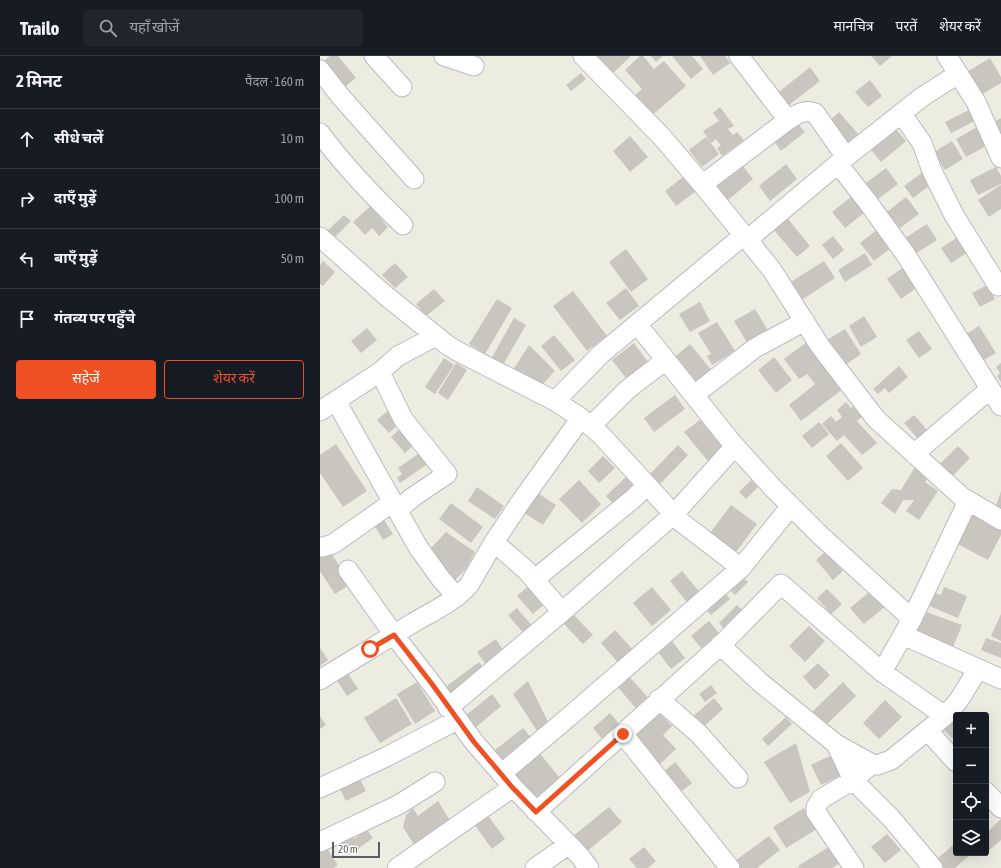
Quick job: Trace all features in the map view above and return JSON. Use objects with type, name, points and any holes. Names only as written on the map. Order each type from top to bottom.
[{"type":"street","points":[[374,56],[402,87]]},
{"type":"street","points":[[444,56],[474,66]]},
{"type":"street","points":[[583,56],[662,138],[746,237],[772,270],[820,346],[876,419],[962,497],[1001,520]]},
{"type":"street","points":[[739,56],[788,120]]},
{"type":"street","points":[[947,56],[976,102],[1001,158]]},
{"type":"street","points":[[320,70],[341,97],[414,179]]},
{"type":"street","points":[[555,401],[602,354],[637,324],[901,113],[922,97],[958,74]]},
{"type":"street","points":[[702,184],[788,120],[800,113],[810,111],[815,113],[867,201],[906,256],[1001,406]]},
{"type":"street","points":[[901,113],[922,143],[932,171],[954,214],[998,286]]},
{"type":"street","points":[[320,133],[337,157],[403,225]]},
{"type":"street","points":[[320,237],[436,336],[458,351],[555,401],[586,422],[691,531],[741,568]]},
{"type":"street","points":[[694,395],[755,348],[805,321]]},
{"type":"street","points":[[637,324],[735,446],[791,506],[912,619]]},
{"type":"street","points":[[320,411],[380,372],[398,356],[436,336]]},
{"type":"street","points":[[320,680],[457,597],[469,585],[494,542],[522,500],[586,422],[666,360]]},
{"type":"street","points":[[320,547],[333,544],[413,497],[446,474],[403,419],[380,372]]},
{"type":"street","points":[[914,454],[990,389]]},
{"type":"street","points":[[336,401],[418,547],[441,579],[457,597]]},
{"type":"street","points":[[320,788],[386,757],[453,714],[562,612],[674,514],[735,446]]},
{"type":"street","points":[[535,579],[634,498],[647,485]]},
{"type":"street","points":[[882,672],[912,619],[968,500]]},
{"type":"street","points":[[397,868],[507,781],[564,721],[741,568],[791,506]]},
{"type":"street","points":[[494,542],[535,579],[562,612]]},
{"type":"street","points":[[348,570],[394,635],[474,742],[507,781],[589,868]]},
{"type":"street","points":[[536,812],[720,645],[780,584],[882,672],[946,716]]},
{"type":"street","points":[[903,635],[978,668],[1001,680]]},
{"type":"street","points":[[720,645],[761,683],[836,744],[872,764],[877,765],[891,760],[946,716],[959,700],[978,668]]},
{"type":"street","points":[[659,699],[699,734],[738,778]]},
{"type":"street","points":[[928,731],[953,759]]},
{"type":"street","points":[[623,734],[730,868]]},
{"type":"street","points":[[836,744],[853,780],[890,818],[933,868]]},
{"type":"street","points":[[854,868],[816,812],[816,807],[821,799],[853,780],[872,764]]},
{"type":"street","points":[[320,842],[398,805],[435,782]]},
{"type":"street","points":[[989,795],[1001,808]]},
{"type":"street","points":[[535,868],[568,845]]},
{"type":"building","points":[[330,56],[338,56],[356,78],[342,89],[320,64]]},
{"type":"building","points":[[598,56],[631,56],[609,77],[594,60]]},
{"type":"building","points":[[640,56],[643,56],[654,69],[664,61],[686,86],[650,117],[633,97],[642,89],[625,70]]},
{"type":"building","points":[[651,56],[663,56],[656,62]]},
{"type":"building","points":[[672,56],[692,56],[703,69],[691,79]]},
{"type":"building","points":[[700,56],[725,56],[730,63],[713,75]]},
{"type":"building","points":[[871,56],[892,56],[880,66]]},
{"type":"building","points":[[990,58],[1001,77],[1001,83],[979,96],[965,73]]},
{"type":"building","points":[[810,67],[820,81],[785,108],[775,95]]},
{"type":"building","points":[[581,73],[586,79],[571,91],[566,85]]},
{"type":"building","points":[[870,80],[882,96],[868,107],[855,92]]},
{"type":"building","points":[[720,107],[734,126],[728,129],[733,135],[737,132],[744,140],[722,156],[717,148],[721,146],[716,139],[711,143],[703,131],[719,121],[713,113]]},
{"type":"building","points":[[971,109],[977,120],[951,133],[945,122]]},
{"type":"building","points":[[839,112],[858,134],[845,145],[826,124]]},
{"type":"building","points":[[1001,118],[1001,142],[991,124]]},
{"type":"building","points":[[794,119],[805,132],[781,151],[771,137]]},
{"type":"building","points":[[893,126],[906,141],[881,162],[868,146]]},
{"type":"building","points":[[979,126],[990,144],[966,157],[956,139]]},
{"type":"building","points":[[630,136],[648,157],[630,172],[613,151]]},
{"type":"building","points":[[706,137],[719,154],[702,167],[689,150]]},
{"type":"building","points":[[952,141],[963,159],[945,170],[934,152]]},
{"type":"building","points":[[786,164],[797,179],[770,201],[759,186]]},
{"type":"building","points":[[742,165],[753,179],[727,201],[715,187]]},
{"type":"building","points":[[996,167],[1001,176],[1001,184],[978,195],[970,180]]},
{"type":"building","points":[[886,168],[898,184],[878,199],[866,183]]},
{"type":"building","points":[[923,172],[932,184],[913,198],[904,186]]},
{"type":"building","points":[[687,174],[699,189],[676,206],[665,191]]},
{"type":"building","points":[[1001,185],[1001,209],[989,217],[978,200]]},
{"type":"building","points":[[852,196],[865,212],[845,228],[832,212]]},
{"type":"building","points":[[906,197],[919,214],[900,228],[887,212]]},
{"type":"building","points":[[375,202],[387,215],[382,220],[388,227],[379,236],[372,228],[365,235],[353,222]]},
{"type":"building","points":[[344,215],[351,221],[332,240],[325,233]]},
{"type":"building","points":[[788,219],[810,246],[797,257],[774,230]]},
{"type":"building","points":[[927,224],[937,240],[915,254],[905,238]]},
{"type":"building","points":[[882,226],[896,244],[874,261],[860,243]]},
{"type":"building","points":[[833,236],[844,250],[833,259],[822,245]]},
{"type":"building","points":[[958,237],[968,252],[951,263],[941,248]]},
{"type":"building","points":[[626,249],[648,279],[631,292],[609,262]]},
{"type":"building","points":[[865,253],[872,265],[845,282],[838,270]]},
{"type":"building","points":[[323,261],[335,272],[323,286],[320,284],[320,265]]},
{"type":"building","points":[[824,261],[835,278],[800,301],[789,283]]},
{"type":"building","points":[[395,263],[408,277],[395,288],[382,275]]},
{"type":"building","points":[[905,266],[919,286],[901,299],[887,279]]},
{"type":"building","points":[[987,285],[995,299],[980,307],[972,293]]},
{"type":"building","points":[[626,288],[639,306],[620,320],[606,303]]},
{"type":"building","points":[[434,289],[445,301],[426,316],[416,304]]},
{"type":"building","points":[[573,291],[607,336],[587,351],[553,306]]},
{"type":"building","points":[[497,299],[512,308],[485,354],[469,344]]},
{"type":"building","points":[[700,302],[710,321],[690,332],[679,314]]},
{"type":"building","points":[[755,309],[770,334],[749,346],[734,321]]},
{"type":"building","points":[[864,316],[877,337],[861,347],[849,326]]},
{"type":"building","points":[[514,318],[526,325],[503,365],[491,359]]},
{"type":"building","points":[[717,322],[735,351],[712,365],[707,356],[711,354],[698,333]]},
{"type":"building","points":[[979,326],[996,353],[979,363],[963,336]]},
{"type":"building","points":[[367,328],[377,340],[361,353],[351,341]]},
{"type":"building","points":[[845,329],[861,354],[844,366],[827,340]]},
{"type":"building","points":[[919,331],[932,349],[919,358],[906,340]]},
{"type":"building","points":[[554,335],[575,360],[561,371],[541,346]]},
{"type":"building","points":[[812,338],[848,385],[801,421],[789,405],[815,384],[807,374],[799,379],[784,359]]},
{"type":"building","points":[[634,343],[648,362],[626,378],[612,360]]},
{"type":"building","points":[[690,344],[713,372],[694,387],[671,360]]},
{"type":"building","points":[[529,345],[555,371],[540,387],[511,373]]},
{"type":"building","points":[[774,357],[792,380],[776,393],[758,370]]},
{"type":"building","points":[[444,358],[454,365],[435,394],[425,387]]},
{"type":"building","points":[[456,363],[467,370],[448,400],[438,393]]},
{"type":"building","points":[[1001,363],[1001,382],[997,376],[1000,373],[996,367]]},
{"type":"building","points":[[899,366],[908,377],[889,393],[885,388],[878,394],[873,389]]},
{"type":"building","points":[[675,395],[685,409],[654,432],[644,418]]},
{"type":"building","points":[[846,402],[851,408],[855,405],[864,415],[857,421],[877,443],[862,455],[844,435],[837,441],[822,424],[831,416],[836,422],[842,417],[837,410]]},
{"type":"building","points":[[390,409],[402,421],[389,433],[377,420]]},
{"type":"building","points":[[914,415],[928,431],[918,439],[904,423]]},
{"type":"building","points":[[700,420],[723,448],[708,461],[684,432]]},
{"type":"building","points":[[819,422],[829,434],[812,448],[802,436]]},
{"type":"building","points":[[404,425],[418,441],[405,453],[391,437]]},
{"type":"building","points":[[841,443],[863,468],[848,481],[826,456]]},
{"type":"building","points":[[336,444],[367,491],[343,507],[320,473],[320,455]]},
{"type":"building","points":[[678,445],[688,455],[660,484],[650,474]]},
{"type":"building","points":[[958,446],[970,458],[949,480],[936,468]]},
{"type":"building","points":[[421,452],[429,463],[400,483],[397,478],[402,474],[398,468]]},
{"type":"building","points":[[603,456],[615,468],[599,483],[588,471]]},
{"type":"building","points":[[915,467],[928,478],[925,482],[938,491],[919,520],[906,511],[914,500],[903,500],[895,514],[881,503],[892,489],[901,490]]},
{"type":"building","points":[[626,477],[636,489],[616,507],[606,496]]},
{"type":"building","points":[[579,480],[601,504],[582,523],[559,499]]},
{"type":"building","points":[[751,480],[758,487],[746,499],[739,492]]},
{"type":"building","points":[[477,487],[504,506],[495,519],[468,501]]},
{"type":"building","points":[[1001,491],[1001,509],[996,506]]},
{"type":"building","points":[[536,492],[556,505],[543,525],[523,512]]},
{"type":"building","points":[[451,503],[483,527],[471,543],[439,519]]},
{"type":"building","points":[[731,505],[757,524],[736,552],[710,533]]},
{"type":"building","points":[[968,512],[1001,530],[1001,535],[988,560],[952,541]]},
{"type":"building","points":[[382,517],[393,534],[383,540],[373,523]]},
{"type":"building","points":[[446,532],[475,552],[466,569],[454,581],[431,548]]},
{"type":"building","points":[[328,548],[351,584],[335,594],[320,571],[320,554]]},
{"type":"building","points":[[825,552],[843,571],[833,580],[816,560]]},
{"type":"building","points":[[682,571],[702,595],[689,605],[670,581]]},
{"type":"building","points":[[739,574],[748,582],[735,595],[727,587]]},
{"type":"building","points":[[533,582],[548,601],[533,614],[517,596]]},
{"type":"building","points":[[652,587],[671,610],[652,626],[633,603]]},
{"type":"building","points":[[944,587],[967,596],[958,618],[927,605],[932,592],[941,595]]},
{"type":"building","points":[[874,588],[887,605],[864,624],[850,608]]},
{"type":"building","points":[[722,589],[730,599],[711,615],[703,606]]},
{"type":"building","points":[[827,589],[842,604],[831,614],[817,598]]},
{"type":"building","points":[[737,605],[746,614],[727,632],[719,623]]},
{"type":"building","points":[[517,608],[534,628],[525,635],[508,615]]},
{"type":"building","points":[[921,610],[962,625],[951,652],[911,637]]},
{"type":"building","points":[[571,612],[593,635],[583,644],[561,621]]},
{"type":"building","points":[[1001,614],[1001,641],[991,636]]},
{"type":"building","points":[[709,621],[719,633],[701,648],[691,636]]},
{"type":"building","points":[[809,626],[825,641],[805,662],[789,646]]},
{"type":"building","points":[[615,630],[635,652],[620,665],[601,643]]},
{"type":"building","points":[[669,637],[685,658],[671,669],[655,648]]},
{"type":"building","points":[[986,638],[1001,643],[1001,658],[981,650]]},
{"type":"building","points":[[496,639],[506,655],[488,667],[477,652]]},
{"type":"building","points":[[320,648],[328,660],[320,666]]},
{"type":"building","points":[[479,662],[486,671],[451,698],[444,688]]},
{"type":"building","points":[[818,663],[830,675],[815,690],[803,677]]},
{"type":"building","points":[[347,672],[358,689],[347,696],[336,679]]},
{"type":"building","points":[[627,674],[651,701],[639,712],[615,684]]},
{"type":"building","points":[[528,681],[551,728],[541,737],[513,694]]},
{"type":"building","points":[[417,682],[435,711],[415,724],[397,694]]},
{"type":"building","points":[[843,682],[856,696],[826,725],[813,711]]},
{"type":"building","points":[[711,685],[717,693],[705,702],[699,694]]},
{"type":"building","points":[[492,694],[501,706],[474,729],[464,717]]},
{"type":"building","points":[[396,698],[412,724],[380,743],[364,718]]},
{"type":"building","points":[[714,698],[723,709],[701,729],[691,718]]},
{"type":"building","points":[[885,700],[902,717],[879,739],[863,723]]},
{"type":"building","points":[[657,711],[672,726],[663,735],[676,749],[658,766],[631,736]]},
{"type":"building","points":[[610,713],[621,726],[604,741],[593,728]]},
{"type":"building","points":[[320,716],[326,725],[320,729]]},
{"type":"building","points":[[786,717],[792,724],[768,746],[762,739]]},
{"type":"building","points":[[953,721],[953,739],[943,729]]},
{"type":"building","points":[[523,728],[533,740],[501,766],[491,753]]},
{"type":"building","points":[[796,743],[810,792],[790,803],[764,762]]},
{"type":"building","points":[[537,750],[560,778],[531,802],[508,774]]},
{"type":"building","points":[[834,754],[844,774],[821,785],[811,765]]},
{"type":"building","points":[[675,762],[692,783],[678,794],[661,774]]},
{"type":"building","points":[[358,775],[366,791],[346,801],[338,785]]},
{"type":"building","points":[[438,801],[452,824],[417,849],[403,827],[406,815],[413,808],[418,816]]},
{"type":"building","points":[[609,807],[622,822],[585,853],[572,837]]},
{"type":"building","points":[[804,808],[817,829],[786,848],[773,827]]},
{"type":"building","points":[[484,810],[505,839],[492,849],[471,820]]},
{"type":"building","points":[[1001,819],[1001,840],[989,850],[989,830]]},
{"type":"building","points":[[367,830],[373,838],[349,855],[339,842],[350,834],[354,839]]},
{"type":"building","points":[[887,834],[901,850],[885,863],[871,847]]},
{"type":"building","points":[[769,836],[780,850],[757,868],[736,868],[732,863]]},
{"type":"building","points":[[832,845],[843,861],[832,868],[800,868],[798,866]]},
{"type":"building","points":[[953,845],[953,856],[969,856],[955,868],[941,868],[935,861]]},
{"type":"building","points":[[326,847],[338,865],[333,868],[320,868],[320,850]]},
{"type":"building","points":[[644,847],[656,861],[648,868],[637,868],[629,859]]},
{"type":"route","points":[[370,649],[394,635],[474,742],[512,787],[536,812],[623,734]]}]
